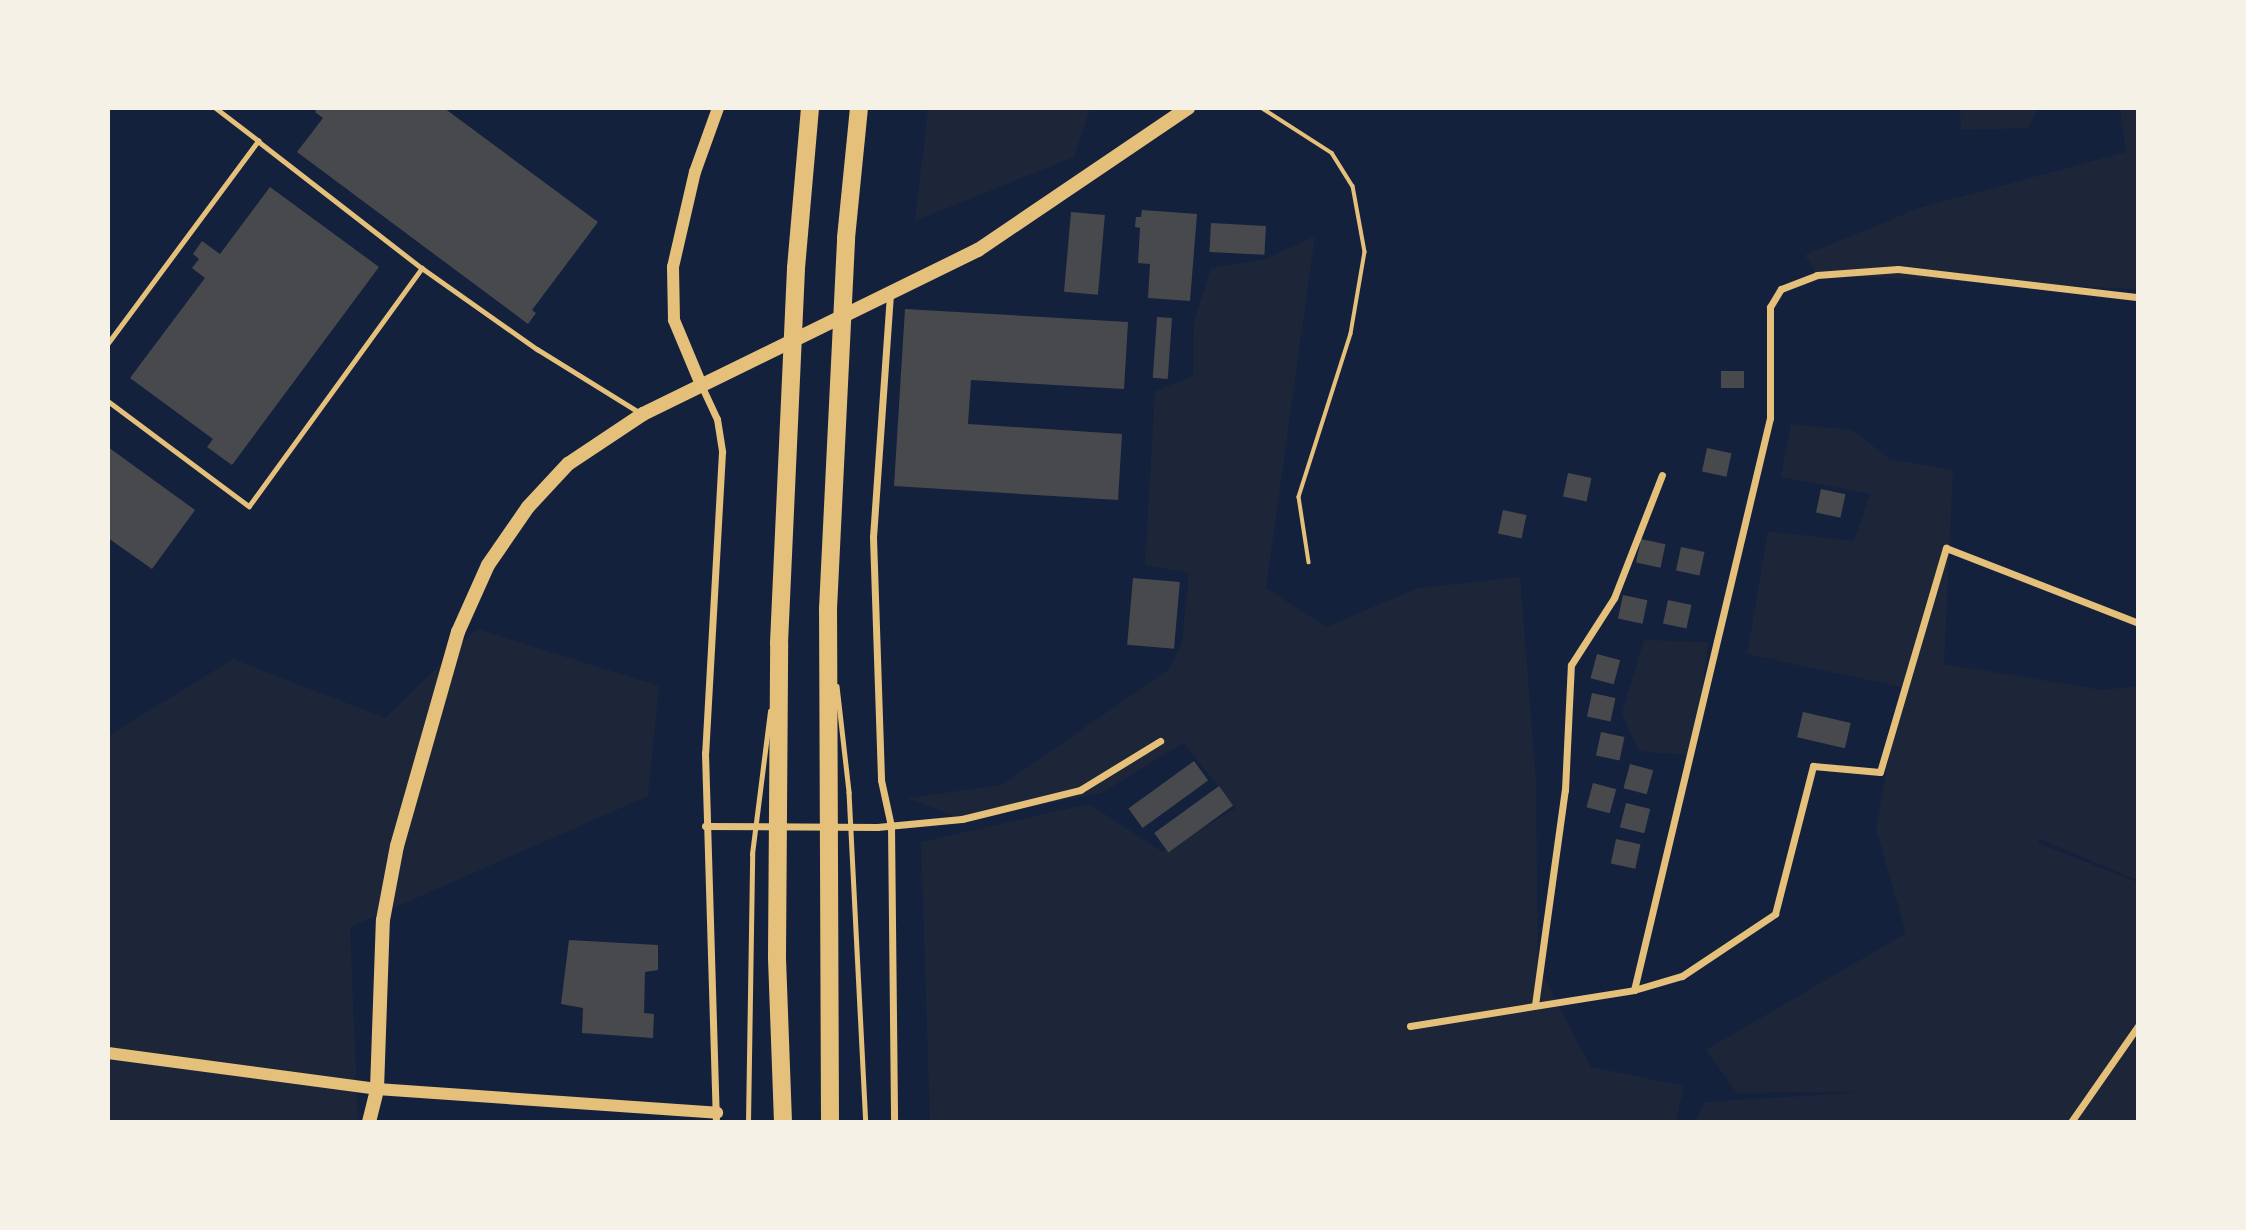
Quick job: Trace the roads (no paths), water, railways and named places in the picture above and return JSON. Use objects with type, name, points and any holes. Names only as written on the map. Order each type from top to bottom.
[{"type":"highway","points":[[783,1122],[777,930],[779,643],[796,268],[810,108]]},
{"type":"highway","points":[[830,1122],[828,608],[846,237],[859,108]]},
{"type":"main road","points":[[369,1122],[377,1090],[383,920],[397,846],[458,632],[488,565],[528,507],[568,464],[643,414],[978,250],[1188,108]]},
{"type":"street","points":[[108,1053],[377,1090],[717,1117],[705,826],[722,452],[717,419],[674,320],[673,267],[695,172],[718,108]]},
{"type":"street","points":[[1634,990],[1770,418],[1770,307],[1782,289],[1817,275],[1898,269],[2137,298]]},
{"type":"street","points":[[890,294],[873,537],[881,780],[891,827],[894,1122]]},
{"type":"street","points":[[1535,1005],[1565,790],[1571,665],[1614,598],[1662,475]]},
{"type":"street","points":[[1410,1026],[1634,990],[1682,976],[1775,914],[1814,766],[1880,772],[1946,548],[2137,624]]},
{"type":"street","points":[[705,826],[891,827],[962,819],[1080,790],[1160,741]]},
{"type":"street","points":[[2071,1122],[2137,1026]]},
{"type":"lane","points":[[215,108],[422,268],[537,349],[643,414]]},
{"type":"lane","points":[[108,343],[258,141]]},
{"type":"lane","points":[[108,401],[248,506],[422,268]]},
{"type":"lane","points":[[828,608],[849,792],[866,1122]]},
{"type":"lane","points":[[748,1122],[752,854],[779,643]]}]
